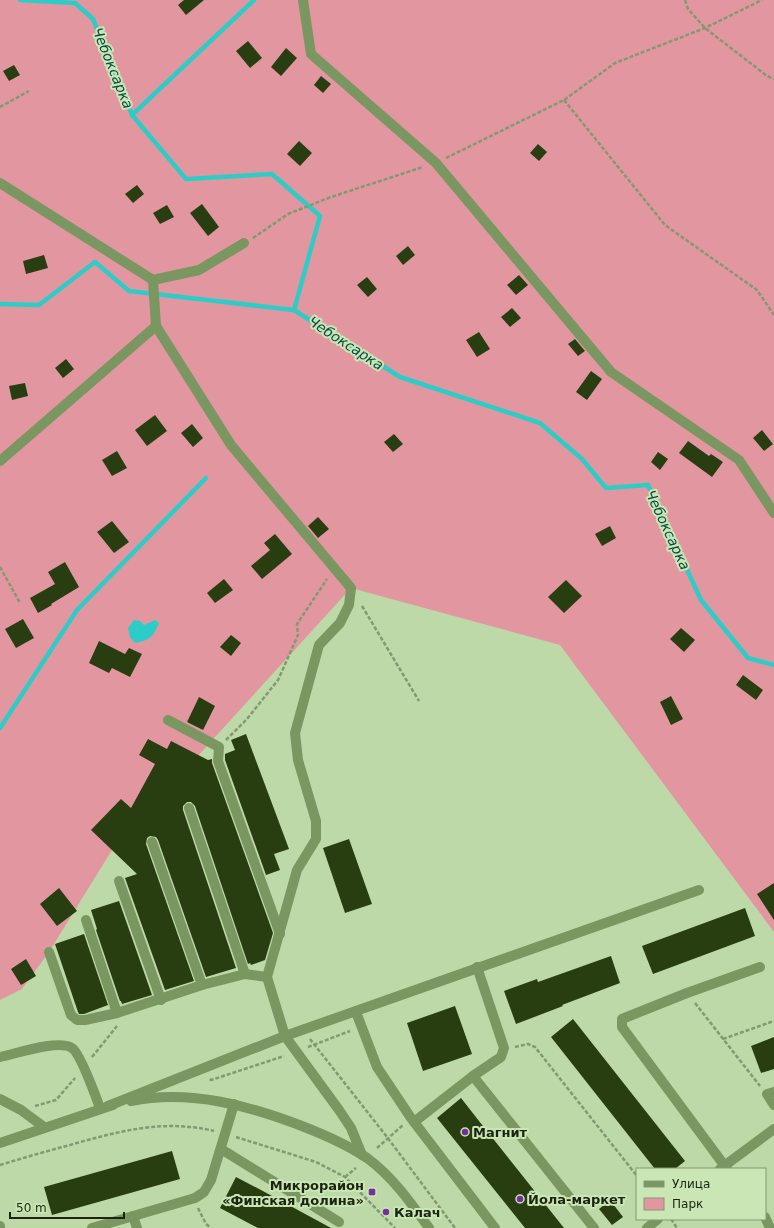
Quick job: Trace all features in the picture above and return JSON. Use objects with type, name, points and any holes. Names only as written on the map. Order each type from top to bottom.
[{"type":"street","points":[[303,0],[311,54],[436,163],[611,372],[739,460],[774,513]]},
{"type":"street","points":[[0,183],[153,280],[198,270],[244,244]]},
{"type":"street","points":[[153,280],[156,326],[231,445],[351,588],[349,605],[340,622],[319,645],[295,733],[298,760],[316,821],[316,839],[298,870],[267,977],[285,1036],[340,1110],[351,1128],[362,1155]]},
{"type":"street","points":[[0,461],[156,326]]},
{"type":"street","points":[[168,720],[219,747],[218,761],[280,934]]},
{"type":"street","points":[[188,808],[246,974]]},
{"type":"street","points":[[152,842],[202,986]]},
{"type":"street","points":[[120,881],[161,1000]]},
{"type":"street","points":[[0,1142],[104,1107],[285,1036],[356,1012],[477,967],[699,890]]},
{"type":"street","points":[[86,920],[117,1013]]},
{"type":"street","points":[[49,952],[71,1015],[77,1020],[86,1020],[117,1013],[202,986],[246,974],[267,977]]},
{"type":"street","points":[[412,1120],[473,1076],[501,1058],[504,1048],[477,967]]},
{"type":"street","points":[[760,967],[687,993],[622,1019],[622,1027],[724,1168],[774,1129]]},
{"type":"street","points":[[356,1012],[377,1067],[412,1120],[495,1228]]},
{"type":"street","points":[[0,1057],[54,1045],[67,1045],[73,1049],[104,1107]]},
{"type":"street","points":[[473,1076],[594,1228]]},
{"type":"street","points":[[770,1093],[774,1105]]},
{"type":"street","points":[[104,1107],[143,1099],[171,1097],[202,1099],[234,1104],[283,1118],[328,1136],[362,1155],[385,1173],[429,1228]]},
{"type":"street","points":[[0,1099],[21,1110],[44,1127]]},
{"type":"street","points":[[92,1228],[195,1198],[204,1192],[211,1180],[234,1104]]},
{"type":"street","points":[[221,1149],[339,1222]]},
{"type":"street","points":[[133,1216],[137,1228]]},
{"type":"street","points":[[647,1228],[657,1220]]},
{"type":"path","points":[[685,0],[688,9],[705,28],[767,76],[774,79]]},
{"type":"path","points":[[244,244],[288,214],[331,197],[436,163],[564,100],[616,63],[705,28],[762,0]]},
{"type":"path","points":[[0,107],[29,91]]},
{"type":"path","points":[[564,100],[665,225],[757,290],[774,315]]},
{"type":"path","points":[[0,567],[20,603]]},
{"type":"path","points":[[219,747],[247,719],[278,680],[298,635],[297,624],[334,568]]},
{"type":"path","points":[[351,588],[419,701]]},
{"type":"path","points":[[687,993],[723,1039],[770,1093]]},
{"type":"path","points":[[21,1110],[56,1100],[119,1024],[117,1013]]},
{"type":"path","points":[[723,1039],[774,1021]]},
{"type":"path","points":[[196,1070],[212,1080],[296,1052],[361,1026]]},
{"type":"path","points":[[303,1030],[387,1137],[455,1228]]},
{"type":"path","points":[[504,1048],[528,1044],[535,1047],[636,1175]]},
{"type":"path","points":[[377,1148],[387,1137],[412,1120]]},
{"type":"path","points":[[345,1177],[356,1168]]},
{"type":"path","points":[[195,1198],[199,1214],[210,1228]]},
{"type":"green space","points":[[0,0],[774,0],[774,932],[560,645],[351,588],[112,850],[49,952],[22,989],[0,1000]]},
{"type":"water","points":[[134,620],[140,621],[144,625],[155,620],[159,623],[153,635],[144,641],[135,643],[130,637],[128,628]]},
{"type":"building","points":[[184,0],[204,0],[186,15],[178,5]]},
{"type":"building","points":[[248,41],[262,58],[250,68],[236,51]]},
{"type":"building","points":[[286,48],[297,58],[281,76],[271,67]]},
{"type":"building","points":[[14,65],[20,75],[9,81],[3,71]]},
{"type":"building","points":[[321,76],[331,84],[323,93],[314,85]]},
{"type":"building","points":[[299,141],[312,153],[300,166],[287,154]]},
{"type":"building","points":[[538,144],[547,152],[539,161],[530,153]]},
{"type":"building","points":[[137,185],[144,194],[133,203],[125,194]]},
{"type":"building","points":[[202,204],[219,227],[208,236],[190,213]]},
{"type":"building","points":[[167,205],[174,217],[160,224],[153,213]]},
{"type":"building","points":[[408,246],[415,255],[403,265],[396,256]]},
{"type":"building","points":[[44,255],[48,268],[26,274],[23,261]]},
{"type":"building","points":[[519,275],[528,285],[516,295],[507,285]]},
{"type":"building","points":[[367,277],[377,289],[368,297],[357,285]]},
{"type":"building","points":[[512,308],[521,318],[510,327],[501,317]]},
{"type":"building","points":[[479,332],[490,349],[477,357],[466,340]]},
{"type":"building","points":[[575,339],[585,351],[578,356],[568,344]]},
{"type":"building","points":[[66,359],[74,369],[63,378],[55,368]]},
{"type":"building","points":[[591,371],[602,379],[587,400],[576,392]]},
{"type":"building","points":[[25,383],[28,396],[12,400],[9,386]]},
{"type":"building","points":[[155,415],[167,431],[147,446],[135,430]]},
{"type":"building","points":[[192,424],[203,438],[193,447],[181,433]]},
{"type":"building","points":[[762,430],[773,444],[764,451],[753,438]]},
{"type":"building","points":[[394,434],[403,444],[393,452],[384,442]]},
{"type":"building","points":[[688,441],[709,456],[711,454],[723,462],[712,477],[679,453]]},
{"type":"building","points":[[117,451],[127,468],[112,476],[102,460]]},
{"type":"building","points":[[658,452],[668,459],[660,470],[651,462]]},
{"type":"building","points":[[318,517],[329,529],[318,538],[308,526]]},
{"type":"building","points":[[112,521],[129,542],[114,553],[97,532]]},
{"type":"building","points":[[610,526],[616,538],[602,546],[595,534]]},
{"type":"building","points":[[275,534],[292,554],[262,579],[251,566],[270,550],[264,543]]},
{"type":"building","points":[[65,562],[79,587],[38,613],[30,598],[55,584],[48,572]]},
{"type":"building","points":[[224,579],[233,590],[215,603],[207,593]]},
{"type":"building","points":[[566,580],[582,596],[564,613],[548,597]]},
{"type":"building","points":[[23,619],[34,638],[16,648],[5,629]]},
{"type":"building","points":[[681,628],[695,640],[684,652],[670,639]]},
{"type":"building","points":[[231,635],[241,643],[231,656],[220,647]]},
{"type":"building","points":[[99,641],[125,654],[129,648],[142,654],[130,677],[112,668],[109,673],[89,663]]},
{"type":"building","points":[[743,675],[763,690],[756,700],[736,685]]},
{"type":"building","points":[[671,696],[683,719],[671,725],[660,702]]},
{"type":"building","points":[[199,697],[215,706],[203,730],[187,722]]},
{"type":"building","points":[[246,734],[289,849],[274,854],[280,870],[266,875],[225,760],[225,754],[235,750],[231,740]]},
{"type":"building","points":[[148,739],[167,749],[171,741],[208,760],[212,759],[212,763],[273,933],[265,960],[251,965],[250,963],[248,964],[195,806],[191,802],[187,802],[183,806],[183,810],[236,968],[206,977],[158,840],[156,837],[150,836],[147,838],[146,844],[194,981],[165,990],[125,878],[137,874],[91,830],[121,799],[131,808],[155,764],[139,755]]},
{"type":"building","points":[[349,839],[372,904],[345,913],[323,848]]},
{"type":"building","points":[[774,883],[774,920],[757,894]]},
{"type":"building","points":[[59,888],[77,911],[57,926],[40,904]]},
{"type":"building","points":[[119,901],[152,995],[122,1004],[96,930],[97,929],[91,910]]},
{"type":"building","points":[[745,908],[755,936],[653,974],[642,946]]},
{"type":"building","points":[[84,934],[108,1005],[84,1014],[79,1014],[55,944]]},
{"type":"building","points":[[611,956],[620,983],[516,1024],[504,991],[537,979],[538,982]]},
{"type":"building","points":[[26,959],[36,976],[21,985],[11,969]]},
{"type":"building","points":[[455,1006],[472,1054],[423,1071],[407,1023]]},
{"type":"building","points":[[573,1019],[685,1161],[676,1168],[654,1168],[551,1037]]},
{"type":"building","points":[[774,1037],[774,1069],[761,1073],[751,1046]]},
{"type":"building","points":[[461,1098],[564,1228],[525,1228],[437,1118]]},
{"type":"building","points":[[172,1151],[180,1179],[52,1215],[44,1187]]},
{"type":"building","points":[[236,1177],[331,1228],[258,1228],[220,1208]]},
{"type":"building","points":[[610,1200],[623,1217],[612,1225],[599,1209]]},
{"type":"waterway","name":"Чебоксарка","points":[[20,0],[75,3],[93,19],[132,115],[186,179],[272,174],[320,216],[294,310],[400,377],[540,423],[582,459],[606,488],[648,485],[701,600],[748,658],[774,665]]},
{"type":"waterway","points":[[132,115],[254,0]]},
{"type":"waterway","points":[[0,304],[39,305],[95,262],[129,291],[294,310]]},
{"type":"waterway","points":[[0,728],[77,610],[206,478]]},
{"type":"place","name":"Магнит","points":[[465,1132]]},
{"type":"place","name":"Микрорайон «Финская долина»","points":[[372,1192]]},
{"type":"place","name":"Йола-маркет","points":[[520,1199]]},
{"type":"place","name":"Калач","points":[[386,1212]]}]
